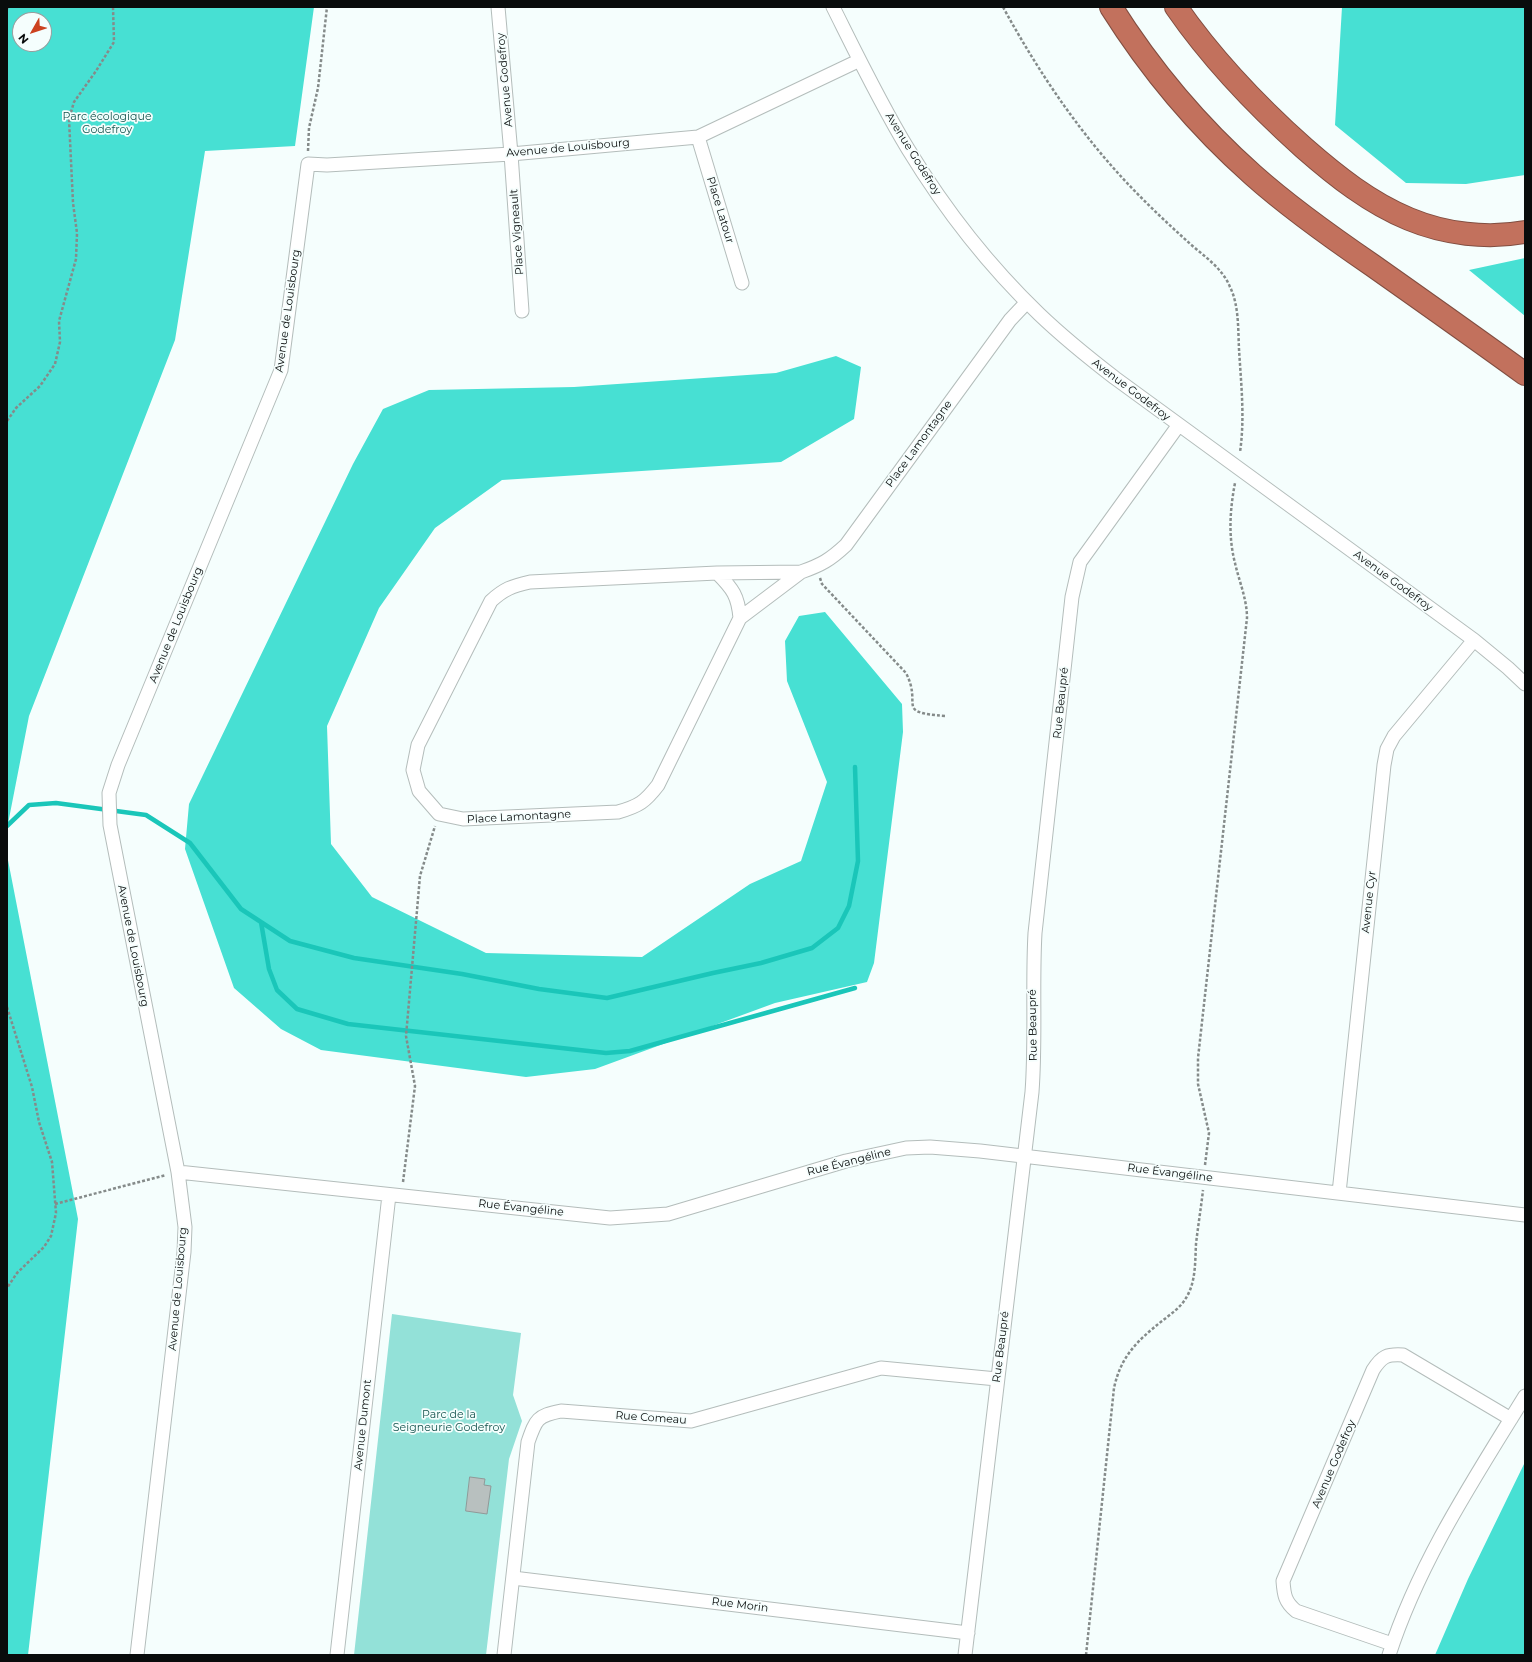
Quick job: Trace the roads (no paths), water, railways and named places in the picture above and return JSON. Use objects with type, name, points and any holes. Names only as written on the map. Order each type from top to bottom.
[{"type":"highway","points":[[1111,7],[1148,60],[1178,98],[1223,147],[1254,176],[1307,219],[1525,374]]},
{"type":"highway","points":[[1176,7],[1215,58],[1271,118],[1336,174],[1374,202],[1410,220],[1446,230],[1482,235],[1500,235],[1525,232]]},
{"type":"street","name":"Avenue Godefroy","points":[[498,7],[511,154]]},
{"type":"street","name":"Avenue Godefroy","points":[[833,7],[858,61],[904,142],[933,188],[983,254],[1027,302],[1090,359],[1178,426],[1474,640],[1525,684]]},
{"type":"street","name":"Avenue de Louisbourg","points":[[137,1655],[184,1252],[185,1227],[178,1172],[110,825],[109,793],[118,765],[281,370],[308,164],[327,165],[511,154],[698,137],[858,61]]},
{"type":"street","name":"Place Latour","points":[[698,137],[742,283]]},
{"type":"street","name":"Place Vigneault","points":[[511,154],[522,311]]},
{"type":"street","name":"Place Lamontagne","points":[[801,572],[530,582],[515,585],[502,591],[490,601],[418,745],[414,770],[419,791],[439,814],[462,820],[618,812],[634,807],[648,798],[658,785],[740,618],[801,572],[822,564],[833,557],[846,545],[1010,320],[1027,302]]},
{"type":"street","name":"Rue Beaupré","points":[[965,1655],[1032,1092],[1034,1061],[1032,975],[1034,934],[1071,608],[1076,578],[1080,562],[1092,543],[1178,426]]},
{"type":"street","points":[[717,574],[732,590],[738,602],[740,618]]},
{"type":"street","name":"Avenue Cyr","points":[[1339,1194],[1387,748],[1394,736],[1474,640]]},
{"type":"street","name":"Rue Évangéline","points":[[178,1172],[610,1218],[668,1214],[846,1161],[906,1148],[930,1147],[1525,1215]]},
{"type":"street","name":"Avenue Dumont","points":[[337,1655],[395,1196]]},
{"type":"street","name":"Avenue Godefroy","points":[[1511,1419],[1403,1355],[1391,1354],[1380,1360],[1373,1370],[1284,1582],[1284,1594],[1288,1605],[1296,1611],[1390,1649],[1416,1588],[1440,1538],[1525,1396]]},
{"type":"street","name":"Rue Comeau","points":[[504,1655],[528,1442],[534,1424],[544,1415],[561,1411],[691,1421],[881,1368],[997,1379]]},
{"type":"street","name":"Rue Morin","points":[[513,1578],[968,1633]]},
{"type":"waterway","points":[[7,826],[29,805],[56,803],[146,815],[190,843],[241,909],[290,941],[354,958],[462,974],[539,989],[607,998],[761,963],[812,948],[838,928],[849,906],[858,861],[855,767]]},
{"type":"waterway","points":[[261,922],[269,969],[277,990],[297,1009],[348,1024],[606,1053],[630,1051],[855,988]]},
{"type":"park label","name":"Parc écologique Godefroy","points":[[107,123]]},
{"type":"park label","name":"Parc de la Seigneurie Godefroy","points":[[449,1421]]}]
